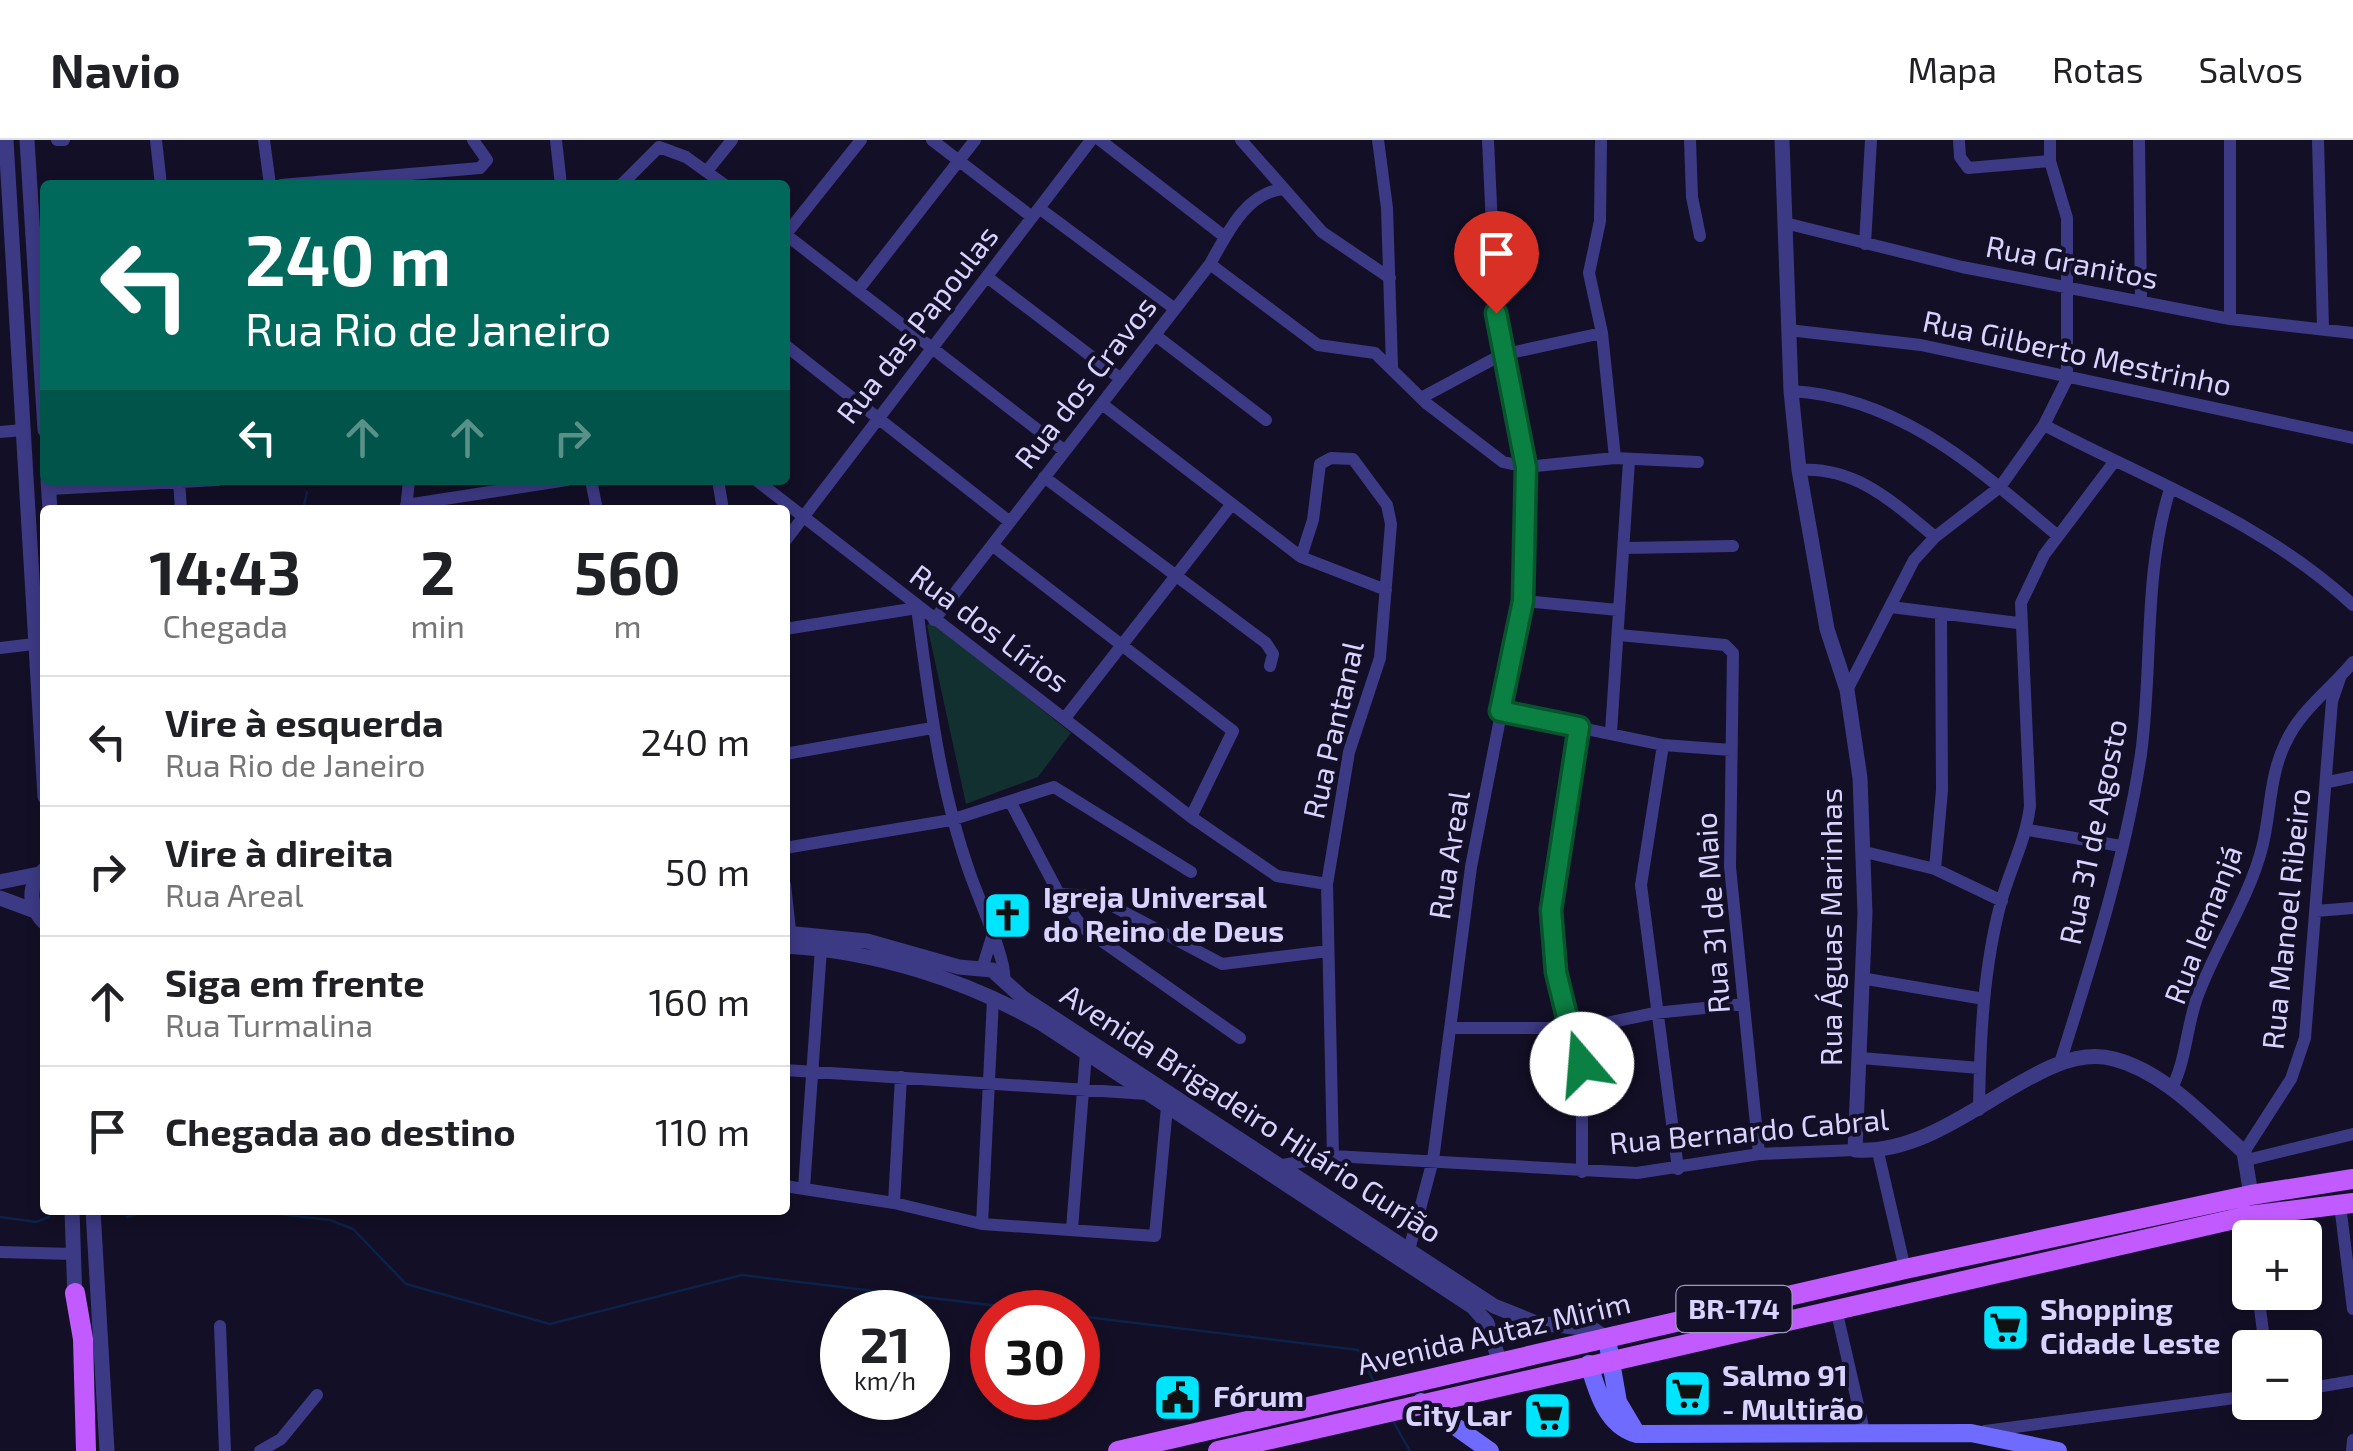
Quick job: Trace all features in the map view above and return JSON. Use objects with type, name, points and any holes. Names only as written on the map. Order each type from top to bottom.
[{"type":"main road","name":"Avenida Autaz Mirim","points":[[1118,1451],[1500,1362],[1609,1348],[1836,1309],[2353,1179]]},
{"type":"main road","name":"Avenida Autaz Mirim","points":[[1218,1451],[1589,1364],[1609,1348],[1905,1269],[2249,1205],[2346,1204]]},
{"type":"main road","points":[[74,1292],[83,1339],[82,1451]]},
{"type":"main road","points":[[1609,1348],[1618,1402],[1637,1434]]},
{"type":"main road","points":[[1589,1364],[1610,1416],[1618,1427],[1637,1434],[1972,1433],[2058,1451]]},
{"type":"main road","points":[[1421,1402],[1490,1451]]},
{"type":"street","points":[[6,140],[7,270],[16,297],[40,727]]},
{"type":"street","points":[[27,140],[38,198],[36,295],[40,309]]},
{"type":"street","points":[[156,140],[160,180]]},
{"type":"street","points":[[264,140],[269,180]]},
{"type":"street","points":[[344,180],[467,170],[486,164],[484,153],[473,140]]},
{"type":"street","points":[[556,140],[560,180]]},
{"type":"street","points":[[707,171],[732,140]]},
{"type":"street","points":[[790,236],[861,140]]},
{"type":"street","points":[[932,140],[1175,309]]},
{"type":"street","points":[[858,290],[975,140]]},
{"type":"street","name":"Rua das Papoulas","points":[[790,534],[1091,140]]},
{"type":"street","points":[[1100,140],[1225,237]]},
{"type":"street","points":[[1241,140],[1335,244],[1390,278]]},
{"type":"street","points":[[1378,140],[1384,172],[1392,366]]},
{"type":"street","name":"Rua Areal","points":[[1409,1250],[1433,1160],[1471,866],[1523,601],[1526,467],[1501,355],[1488,140]]},
{"type":"street","points":[[1601,140],[1600,221],[1588,262],[1622,460],[1625,548],[1611,732]]},
{"type":"street","points":[[1690,140],[1692,196],[1700,236]]},
{"type":"street","points":[[1782,140],[1785,223]]},
{"type":"street","points":[[1865,244],[1871,140]]},
{"type":"street","points":[[1847,690],[1914,560],[1935,537],[2000,487],[2044,425],[2066,379],[2066,206],[2050,161],[2050,140]]},
{"type":"street","points":[[2139,140],[2141,301]]},
{"type":"street","points":[[2230,140],[2230,319]]},
{"type":"street","points":[[2318,140],[2323,328]]},
{"type":"street","points":[[626,180],[658,144],[686,157],[718,180]]},
{"type":"street","points":[[1959,144],[1962,162],[1968,168],[2050,161]]},
{"type":"street","name":"Rua dos Cravos","points":[[934,620],[1210,264],[1225,237],[1260,196],[1284,188]]},
{"type":"street","name":"Rua Granitos","points":[[1785,223],[1865,244],[2230,319],[2353,333]]},
{"type":"street","name":"Rua Águas Marinhas","points":[[1785,223],[1791,391],[1800,470],[1827,629],[1847,690],[1865,852],[1855,1150]]},
{"type":"street","points":[[790,238],[1065,451]]},
{"type":"street","points":[[1210,264],[1318,345],[1369,350],[1392,366],[1421,398],[1503,462],[1526,467],[1622,460],[1698,462]]},
{"type":"street","points":[[987,278],[1121,379]]},
{"type":"street","points":[[16,297],[36,295]]},
{"type":"street","name":"Rua Gilberto Mestrinho","points":[[1788,330],[1884,338],[2353,438]]},
{"type":"street","points":[[1421,398],[1501,355],[1602,333]]},
{"type":"street","points":[[1155,335],[1266,420]]},
{"type":"street","points":[[790,349],[1010,522]]},
{"type":"street","points":[[1791,391],[1824,393],[1883,411],[1928,434],[2058,536]]},
{"type":"street","points":[[1102,404],[1301,556],[1386,590]]},
{"type":"street","points":[[2044,425],[2228,514],[2284,549],[2353,605]]},
{"type":"street","points":[[0,432],[23,430]]},
{"type":"street","name":"Rua Pantanal","points":[[1301,556],[1313,520],[1320,464],[1350,457],[1358,463],[1390,513],[1380,658],[1349,752],[1327,884],[1333,1156]]},
{"type":"street","points":[[1979,1110],[1984,999],[2002,901],[2028,830],[2029,764],[2018,623],[2026,586],[2114,462]]},
{"type":"street","points":[[1800,470],[1837,472],[1856,479],[1878,491],[1935,537]]},
{"type":"street","points":[[1044,477],[1266,643],[1273,654],[1270,666]]},
{"type":"street","points":[[423,505],[538,485]]},
{"type":"street","name":"Rua dos Lírios","points":[[762,485],[788,505]]},
{"type":"street","name":"Rua 31 de Agosto","points":[[2060,1063],[2104,922],[2133,801],[2146,706],[2153,563],[2170,489]]},
{"type":"street","points":[[1064,718],[1232,505]]},
{"type":"street","name":"Rua dos Lírios","points":[[790,507],[1191,817],[1277,876],[1327,884]]},
{"type":"street","points":[[992,545],[1233,731],[1191,817]]},
{"type":"street","points":[[1625,548],[1732,546]]},
{"type":"street","points":[[1523,601],[1618,610]]},
{"type":"street","points":[[790,628],[918,608],[932,728],[951,820],[1006,972],[1000,992],[985,996]]},
{"type":"street","points":[[1891,608],[2018,623]]},
{"type":"street","points":[[1935,869],[1942,790],[1941,615]]},
{"type":"street","name":"Rua 31 de Maio","points":[[1619,635],[1725,645],[1732,650],[1730,866],[1759,1154]]},
{"type":"street","points":[[0,648],[34,644]]},
{"type":"street","name":"Rua Iemanjá","points":[[2171,1090],[2182,1069],[2195,1002],[2209,966],[2233,927],[2262,850],[2275,770],[2285,742],[2301,716],[2353,662]]},
{"type":"street","name":"Rua Manoel Ribeiro","points":[[2246,1156],[2299,1059],[2328,782],[2332,700],[2340,678]]},
{"type":"street","points":[[1500,711],[1663,745],[1731,750]]},
{"type":"street","points":[[1579,727],[1551,910],[1556,972],[1576,1029],[1582,1172]]},
{"type":"street","points":[[790,753],[932,728]]},
{"type":"street","points":[[1663,745],[1641,885],[1678,1169]]},
{"type":"street","points":[[2328,782],[2353,777]]},
{"type":"street","points":[[790,847],[951,820],[1011,804],[1046,789],[1061,790],[1098,818],[1191,872]]},
{"type":"street","points":[[1011,804],[1059,894],[1091,935],[1240,1038]]},
{"type":"street","points":[[2028,830],[2121,846]]},
{"type":"street","points":[[1865,852],[1935,869],[2002,901]]},
{"type":"street","points":[[0,882],[40,870]]},
{"type":"street","points":[[40,876],[31,896],[40,916]]},
{"type":"street","points":[[1059,894],[1094,896],[1206,957],[1233,964],[1328,952]]},
{"type":"street","points":[[0,898],[40,919]]},
{"type":"street","points":[[2316,911],[2353,908]]},
{"type":"street","points":[[982,1224],[991,1082],[985,996],[975,979],[992,937]]},
{"type":"street","name":"Avenida Brigadeiro Hilário Gurjão","points":[[790,940],[867,941],[958,967],[982,969],[1004,979],[1023,998],[1514,1316],[1536,1324],[1593,1329],[1609,1348]]},
{"type":"street","name":"Avenida Brigadeiro Hilário Gurjão","points":[[790,941],[898,964],[985,996],[1041,1023],[1473,1307],[1494,1338],[1500,1362]]},
{"type":"street","points":[[804,1188],[821,949]]},
{"type":"street","points":[[1861,978],[1984,999]]},
{"type":"street","points":[[1451,1028],[1576,1029],[1655,1013],[1744,1004]]},
{"type":"street","points":[[1072,1228],[1086,1053]]},
{"type":"street","name":"Rua Bernardo Cabral","points":[[1283,1165],[1333,1156],[1582,1172],[1678,1169],[1759,1154],[1878,1152],[1915,1144],[2060,1063],[2084,1056],[2116,1059],[2171,1090],[2246,1156]]},
{"type":"street","points":[[1860,1058],[1979,1068]]},
{"type":"street","points":[[790,1070],[1147,1094]]},
{"type":"street","points":[[894,1203],[901,1077]]},
{"type":"street","points":[[790,1187],[894,1203],[982,1224],[1152,1236],[1159,1230],[1167,1107]]},
{"type":"street","points":[[2249,1220],[2246,1156],[2353,1134]]},
{"type":"street","points":[[1878,1152],[1905,1269]]},
{"type":"street","points":[[2346,1204],[2353,1309]]},
{"type":"street","points":[[72,1215],[74,1292]]},
{"type":"street","points":[[93,1215],[107,1451]]},
{"type":"street","points":[[0,1252],[73,1254]]},
{"type":"street","points":[[1836,1309],[1864,1431]]},
{"type":"street","points":[[1494,1338],[1510,1334],[1514,1316]]},
{"type":"street","points":[[220,1326],[225,1451]]},
{"type":"street","points":[[2322,1387],[2353,1382]]},
{"type":"street","points":[[260,1451],[281,1440],[317,1395]]},
{"type":"street","points":[[1972,1433],[2232,1398]]},
{"type":"street","points":[[2352,1451],[2353,1440]]},
{"type":"green space","points":[[934,622],[1071,733],[1038,777],[966,804],[927,625]]},
{"type":"waterway","points":[[304,505],[307,492]]},
{"type":"waterway","points":[[127,1217],[133,1215]]},
{"type":"waterway","points":[[286,1215],[330,1220],[353,1229],[406,1284],[550,1324],[742,1275],[970,1303]]},
{"type":"waterway","points":[[0,1217],[36,1222],[49,1217]]},
{"type":"waterway","points":[[1100,1319],[1358,1350],[1374,1382]]},
{"type":"waterway","points":[[1393,1421],[1410,1451]]},
{"type":"place","name":"Igreja Universal do Reino de Deus","points":[[1008,915]]},
{"type":"place","name":"Shopping Cidade Leste","points":[[2005,1327]]},
{"type":"place","name":"Salmo 91 - Multirão","points":[[1687,1393]]},
{"type":"place","name":"Fórum","points":[[1178,1397]]},
{"type":"place","name":"City Lar","points":[[1547,1416]]},
{"type":"route","points":[[1496,313],[1501,355],[1520,426],[1526,467],[1527,525],[1523,601],[1500,711],[1579,727],[1552,883],[1551,910],[1556,972],[1570,1029],[1582,1028],[1582,1064]]}]
